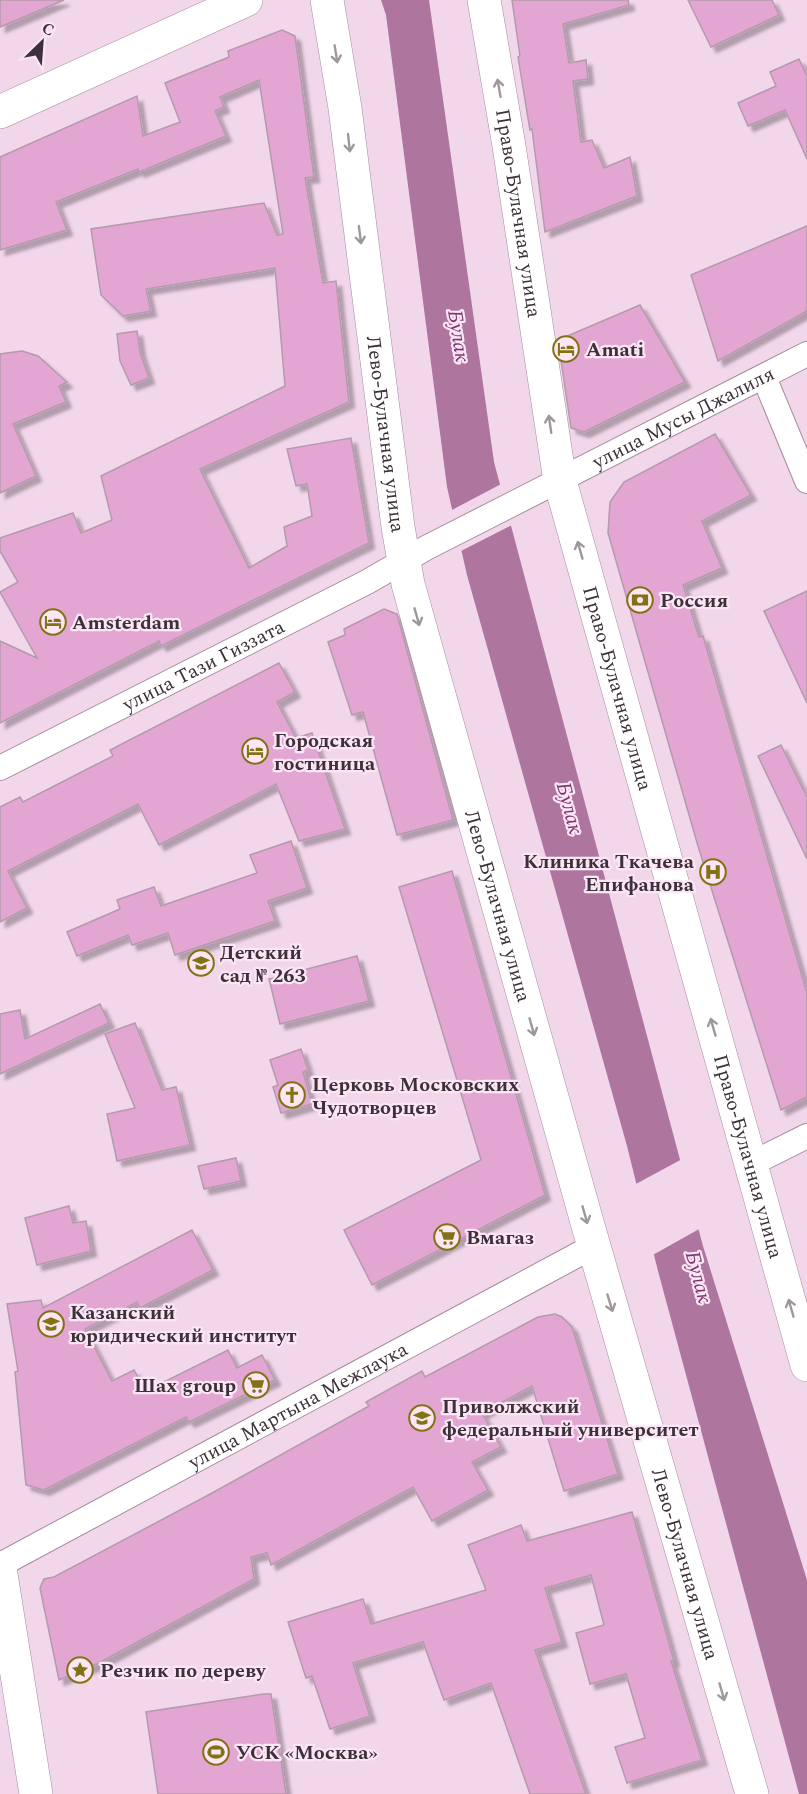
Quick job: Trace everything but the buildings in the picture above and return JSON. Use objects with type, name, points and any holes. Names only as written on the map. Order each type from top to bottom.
[{"type":"main road","points":[[0,112],[246,0]]},
{"type":"main road","name":"Лево-Булачная улица","points":[[327,0],[415,554],[411,595],[594,1246],[752,1794]]},
{"type":"main road","name":"Право-Булачная улица","points":[[484,0],[509,146],[548,487],[751,1164],[807,1365]]},
{"type":"main road","points":[[0,1566],[36,1794]]},
{"type":"street","name":"улица Мусы Джалиля","points":[[415,554],[807,354]]},
{"type":"street","points":[[764,377],[807,481]]},
{"type":"street","name":"улица Тази Гиззата","points":[[0,768],[367,582],[415,554]]},
{"type":"street","points":[[751,1164],[807,1136]]},
{"type":"street","name":"улица Мартына Межлаука","points":[[0,1566],[594,1246]]},
{"type":"water","name":"Булак","points":[[381,0],[429,0],[494,462],[703,1246],[807,1580],[807,1794],[799,1794],[658,1271],[627,1146],[467,575],[447,487],[386,15]]},
{"type":"pier","points":[[503,483],[514,524],[459,552],[450,511]]},
{"type":"pier","points":[[684,1158],[701,1228],[651,1256],[634,1185]]},
{"type":"place","name":"Amati","points":[[566,349]]},
{"type":"place","name":"Россия","points":[[640,600]]},
{"type":"place","name":"Amsterdam","points":[[53,622]]},
{"type":"place","name":"Городская гостиница","points":[[255,751]]},
{"type":"place","name":"Клиника Ткачева Епифанова","points":[[713,872]]},
{"type":"place","name":"Детский сад № 263","points":[[201,963]]},
{"type":"place","name":"Церковь Московских Чудотворцев","points":[[292,1095]]},
{"type":"place","name":"Вмагаз","points":[[447,1237]]},
{"type":"place","name":"Казанский юридический институт","points":[[51,1324]]},
{"type":"place","name":"Шах group","points":[[256,1385]]},
{"type":"place","name":"Приволжский федеральный университет","points":[[422,1418]]},
{"type":"place","name":"Резчик по дереву","points":[[80,1670]]},
{"type":"place","name":"УСК «Москва»","points":[[216,1752]]}]
